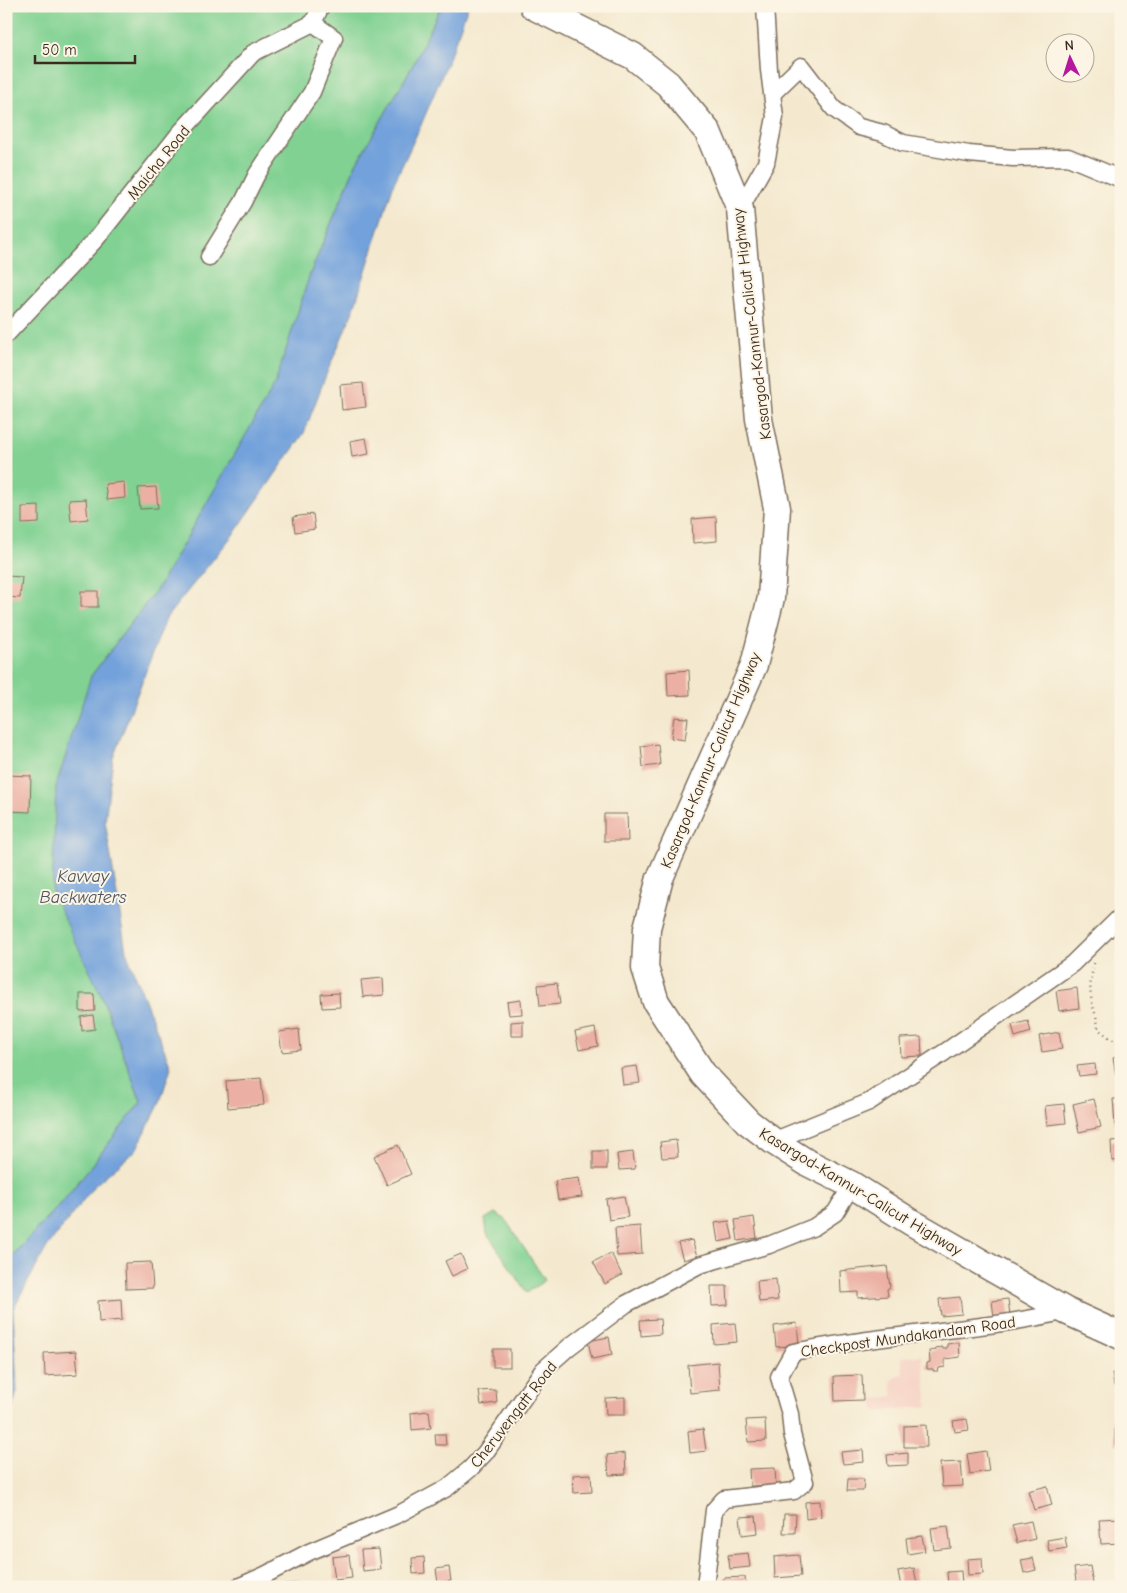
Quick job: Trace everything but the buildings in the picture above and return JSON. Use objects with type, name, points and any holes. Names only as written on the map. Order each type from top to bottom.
[{"type":"highway","name":"Kasargod-Kannur-Calicut Highway","points":[[533,6],[633,56],[668,84],[708,132],[740,209],[759,419],[777,508],[771,598],[754,664],[660,878],[647,928],[645,968],[656,1002],[703,1074],[748,1122],[773,1141],[806,1162],[852,1185],[911,1222],[1066,1311],[1121,1336]]},
{"type":"street","points":[[209,257],[244,202],[257,174],[312,92],[334,38],[313,22],[321,6]]},
{"type":"street","points":[[740,209],[766,163],[775,117],[769,70],[765,6]]},
{"type":"street","name":"Maicha Road","points":[[6,335],[96,239],[179,134],[253,53],[313,22]]},
{"type":"street","points":[[773,93],[801,66],[834,109],[859,128],[883,133],[903,143],[969,154],[1013,158],[1068,156],[1121,179]]},
{"type":"street","points":[[773,1141],[869,1102],[1072,964],[1121,916]]},
{"type":"street","name":"Cheruvengatt Road","points":[[238,1587],[317,1548],[399,1514],[447,1488],[480,1458],[543,1370],[569,1347],[626,1304],[699,1265],[769,1245],[814,1227],[835,1213],[852,1185]]},
{"type":"street","name":"Checkpost Mundakandam Road","points":[[705,1587],[714,1510],[717,1505],[724,1499],[794,1491],[805,1482],[792,1434],[790,1414],[779,1377],[793,1352],[891,1336],[1001,1324],[1066,1311]]},
{"type":"path","points":[[1092,944],[1095,955],[1090,983],[1091,998],[1098,1018],[1098,1029],[1121,1046]]},
{"type":"shaded area","points":[[922,1355],[928,1406],[875,1412],[873,1399],[893,1396],[891,1381],[903,1373],[901,1357]]},
{"type":"green space","points":[[6,6],[441,6],[414,63],[356,164],[310,274],[275,385],[159,586],[91,676],[102,997],[141,1102],[68,1195],[11,1257],[6,1268]]},
{"type":"green space","points":[[495,1213],[505,1219],[545,1280],[527,1293],[487,1233],[485,1219]]},
{"type":"water","name":"Kavvay Backwaters","points":[[441,6],[468,6],[448,61],[394,183],[353,311],[304,433],[236,531],[166,618],[113,758],[105,821],[126,951],[171,1067],[159,1105],[136,1150],[95,1185],[47,1247],[13,1309],[17,1391],[6,1433],[6,1268],[11,1257],[68,1195],[141,1102],[102,997],[52,893],[56,786],[91,676],[159,586],[275,384],[310,274],[356,164],[414,63]]}]
